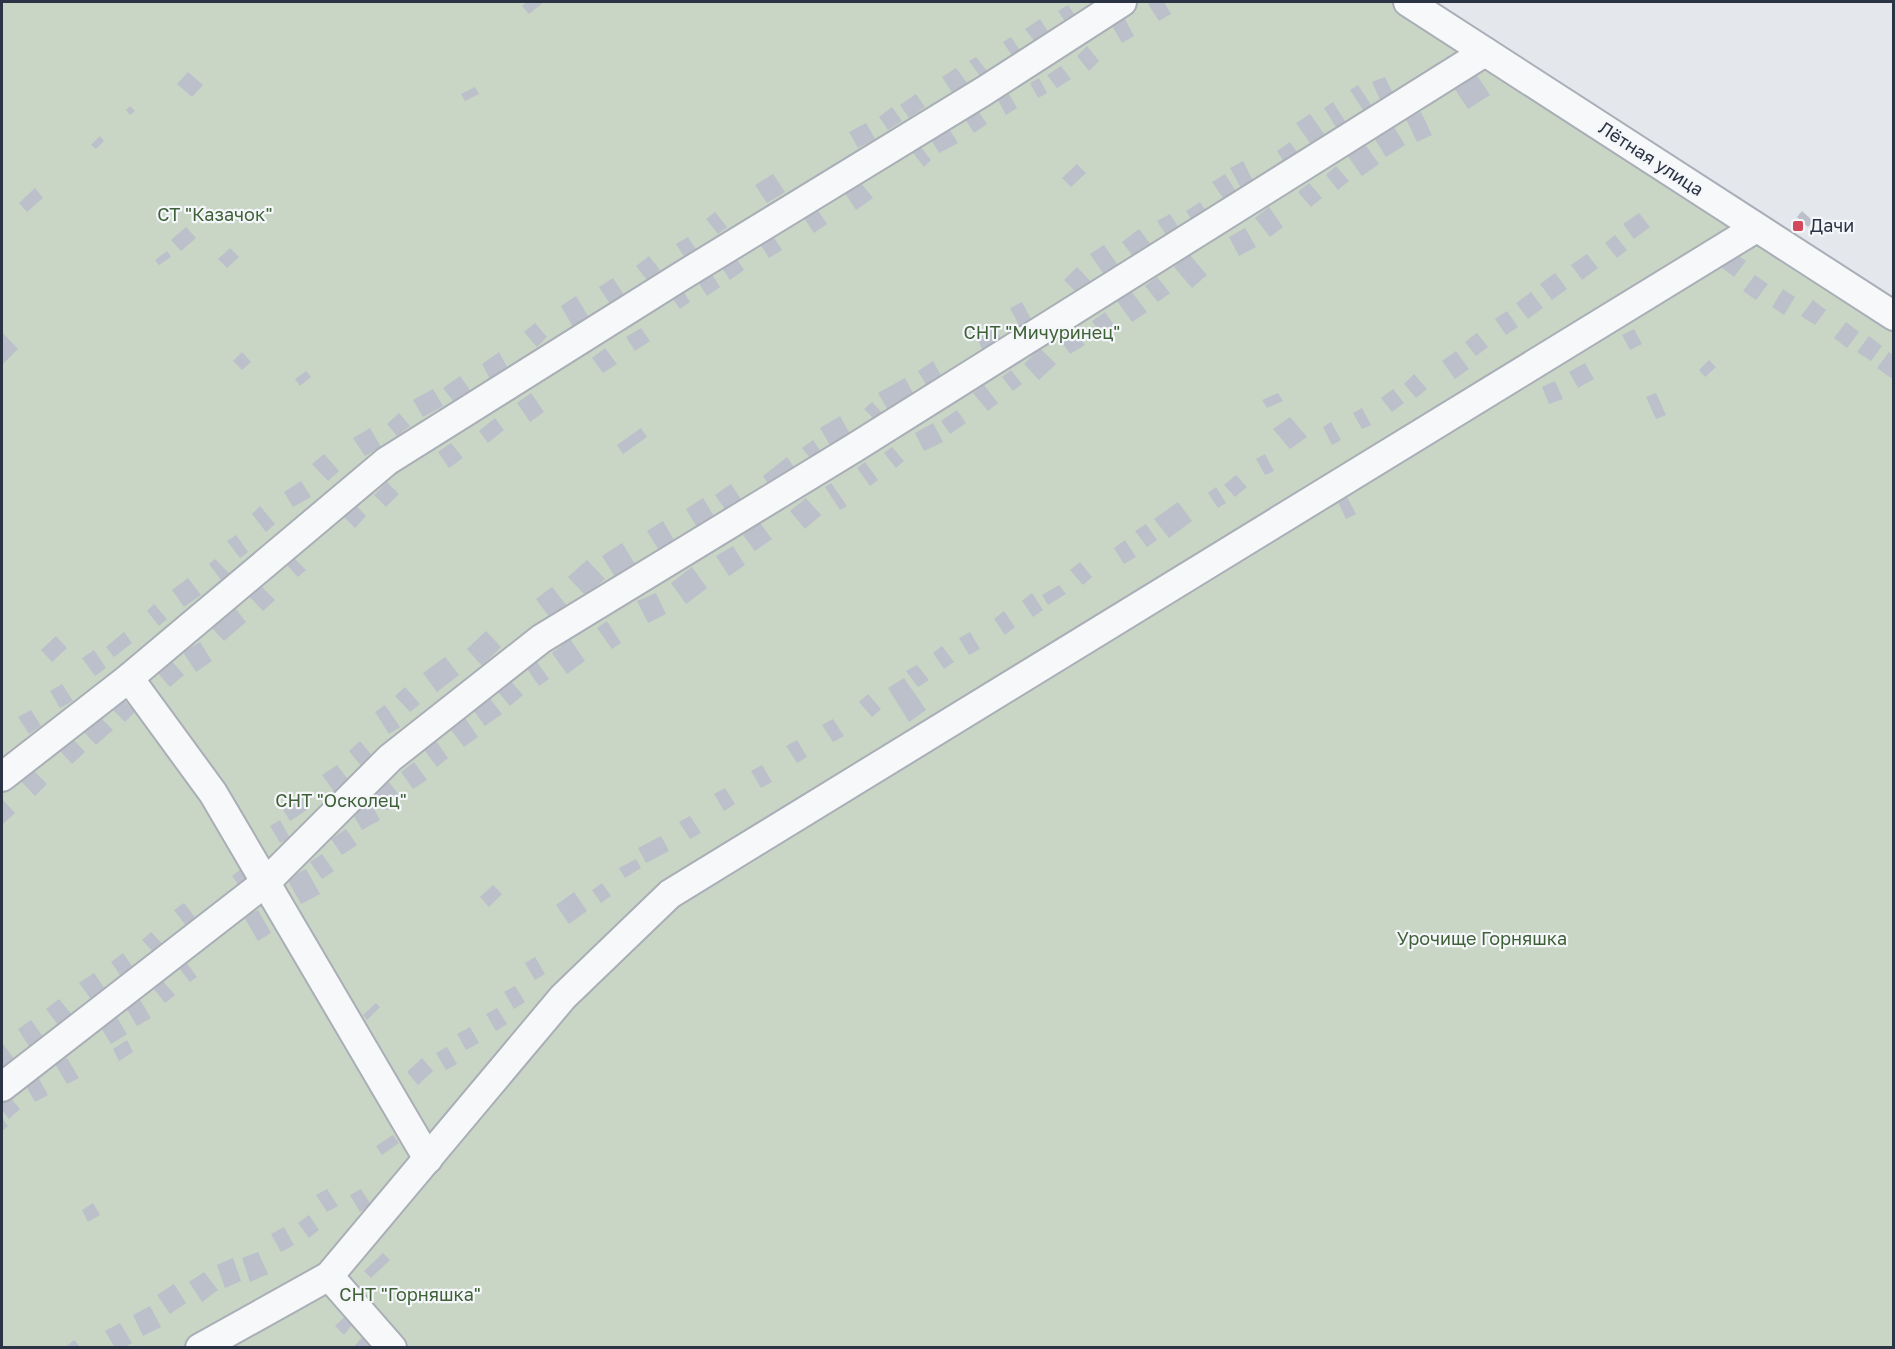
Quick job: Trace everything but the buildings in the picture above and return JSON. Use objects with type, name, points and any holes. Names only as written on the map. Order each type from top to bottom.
[{"type":"street","points":[[2,777],[129,678],[387,462],[680,277],[974,97],[1122,2]]},
{"type":"street","name":"Лётная улица","points":[[1408,2],[1893,316]]},
{"type":"street","points":[[2,1087],[266,882],[390,758],[541,639],[864,442],[1485,52]]},
{"type":"street","points":[[200,1347],[329,1276],[563,997],[670,894],[1756,228]]},
{"type":"street","points":[[129,678],[213,793],[428,1159]]},
{"type":"street","points":[[329,1276],[392,1347]]},
{"type":"green space","points":[[2,2],[1412,2],[1893,314],[1893,1347],[2,1347]]},
{"type":"place","name":"Дачи","points":[[1798,226]]},
{"type":"park label","name":"СТ \"Казачок\"","points":[[215,215]]},
{"type":"park label","name":"СНТ \"Мичуринец\"","points":[[1042,333]]},
{"type":"park label","name":"СНТ \"Осколец\"","points":[[341,801]]},
{"type":"park label","name":"Урочище Горняшка","points":[[1482,939]]},
{"type":"park label","name":"СНТ \"Горняшка\"","points":[[410,1295]]}]
